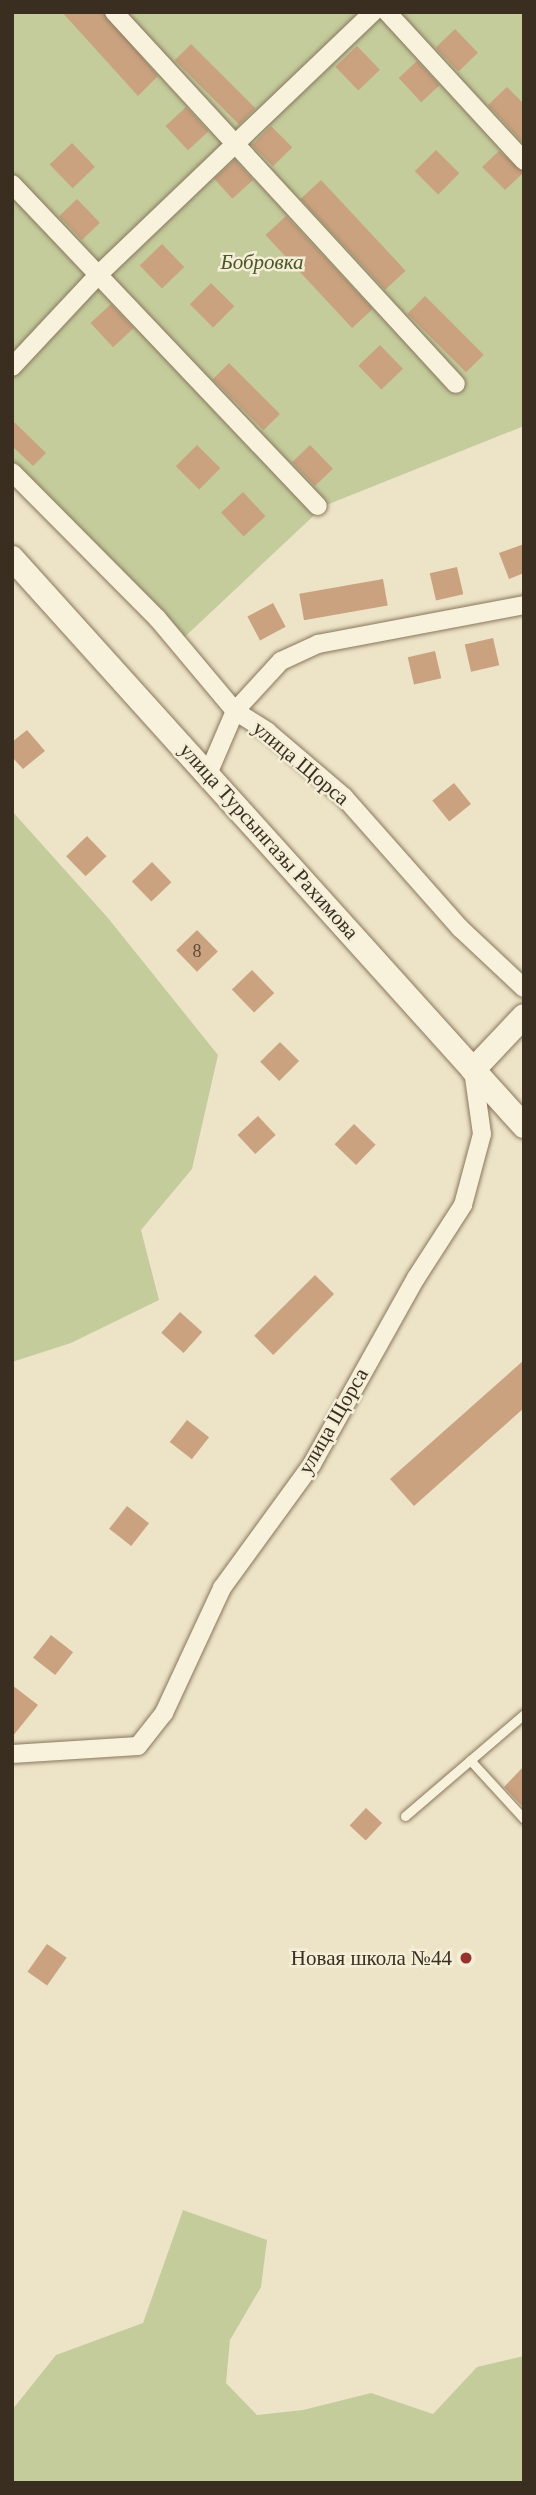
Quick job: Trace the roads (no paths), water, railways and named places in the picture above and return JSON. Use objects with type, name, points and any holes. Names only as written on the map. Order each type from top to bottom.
[{"type":"street","points":[[114,12],[456,384]]},
{"type":"street","points":[[12,367],[98,275],[373,12]]},
{"type":"street","points":[[387,12],[524,161]]},
{"type":"street","points":[[12,184],[318,506]]},
{"type":"street","points":[[12,472],[157,618],[235,711],[208,774]]},
{"type":"street","name":"улица Турсынгазы Рахимова","points":[[12,558],[524,1126]]},
{"type":"street","name":"улица Щорса","points":[[524,605],[318,644],[282,661],[235,711],[268,732],[344,797],[460,928],[524,988]]},
{"type":"street","points":[[473,1070],[524,1016]]},
{"type":"street","name":"улица Щорса","points":[[12,1755],[138,1746],[164,1713],[222,1588],[312,1464],[416,1278],[463,1205],[482,1134],[473,1070]]},
{"type":"lane","points":[[405,1816],[524,1714]]},
{"type":"lane","points":[[470,1760],[524,1819]]},
{"type":"place","name":"Новая школа №44","points":[[466,1958]]},
{"type":"park label","name":"Бобровка","points":[[262,262]]}]
